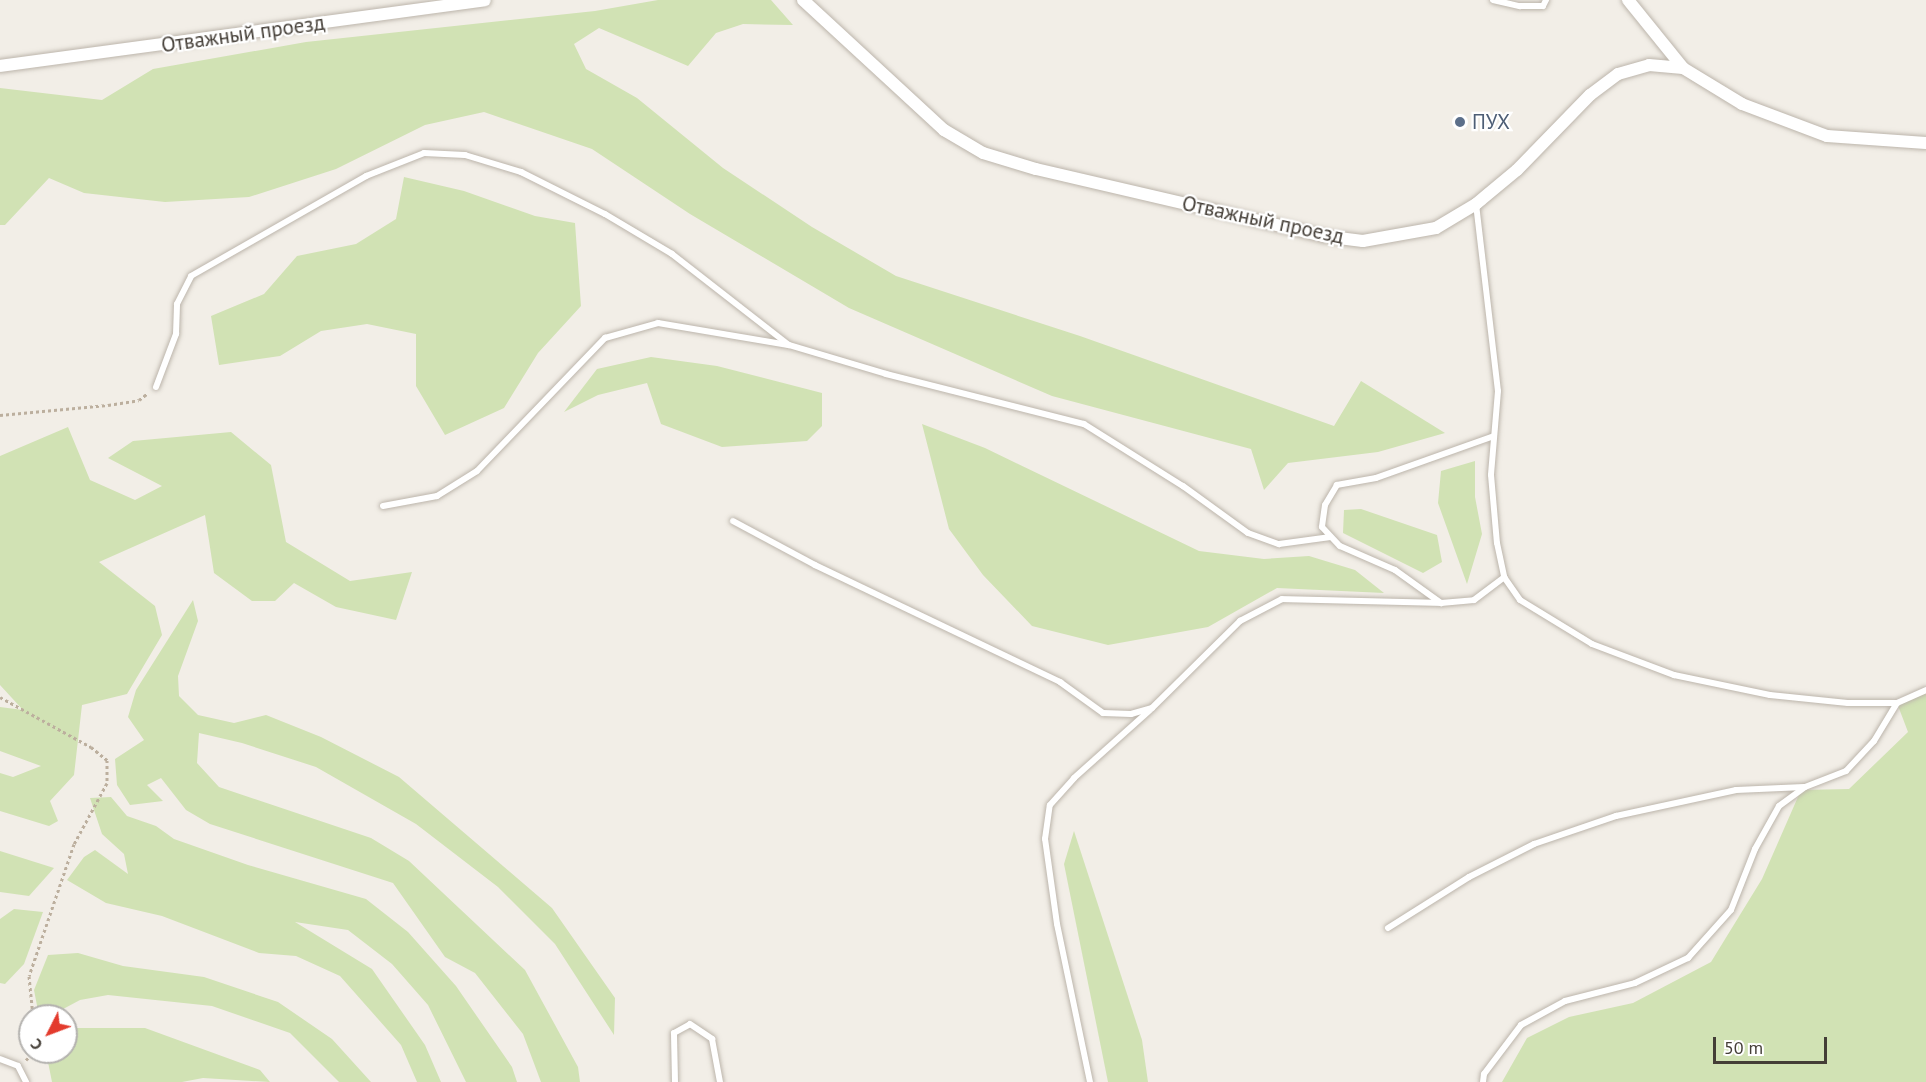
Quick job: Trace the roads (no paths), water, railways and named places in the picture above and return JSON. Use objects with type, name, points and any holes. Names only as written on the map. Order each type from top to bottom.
[{"type":"street","points":[[394,12],[403,0]]},
{"type":"street","name":"Отважный проезд","points":[[0,66],[485,0]]},
{"type":"street","name":"Отважный проезд","points":[[803,0],[944,130],[984,153],[1036,169],[1323,236],[1363,241],[1436,228],[1476,204],[1517,170],[1590,95],[1618,74],[1649,65],[1683,68],[1742,104],[1827,136],[1926,143]]},
{"type":"street","points":[[1628,0],[1683,68]]},
{"type":"lane","points":[[1493,0],[1520,6],[1543,6],[1546,0]]},
{"type":"lane","points":[[156,387],[176,334],[177,303],[191,276],[366,176],[424,153],[465,155],[521,172],[605,214],[672,254],[789,345]]},
{"type":"lane","points":[[1476,204],[1495,348],[1498,391],[1491,474],[1504,576],[1520,600],[1592,644],[1674,675],[1770,695],[1848,704],[1897,703],[1926,690]]},
{"type":"lane","points":[[383,506],[437,496],[477,471],[605,338],[658,323],[789,345],[886,374],[1084,424],[1183,486],[1248,533],[1279,544],[1332,537]]},
{"type":"lane","points":[[1441,603],[1395,570],[1340,546],[1322,527],[1325,505],[1337,485],[1376,478],[1494,436]]},
{"type":"lane","points":[[733,521],[815,565],[1060,682],[1104,713],[1131,714],[1152,708]]},
{"type":"lane","points":[[1090,1082],[1057,924],[1045,839],[1050,805],[1074,778],[1152,708],[1240,621],[1282,599],[1441,603],[1474,600],[1504,576]]},
{"type":"lane","points":[[1483,1082],[1484,1074],[1521,1025],[1565,1001],[1635,983],[1688,958],[1731,910],[1755,849],[1779,806],[1805,787],[1846,771],[1874,741],[1897,703]]},
{"type":"lane","points":[[1388,928],[1469,877],[1534,844],[1616,816],[1736,790],[1805,787]]},
{"type":"lane","points":[[675,1082],[674,1033],[690,1024],[712,1039],[720,1082]]},
{"type":"lane","points":[[0,1059],[18,1066],[26,1082]]},
{"type":"place","name":"ПУХ","points":[[1460,122]]}]
